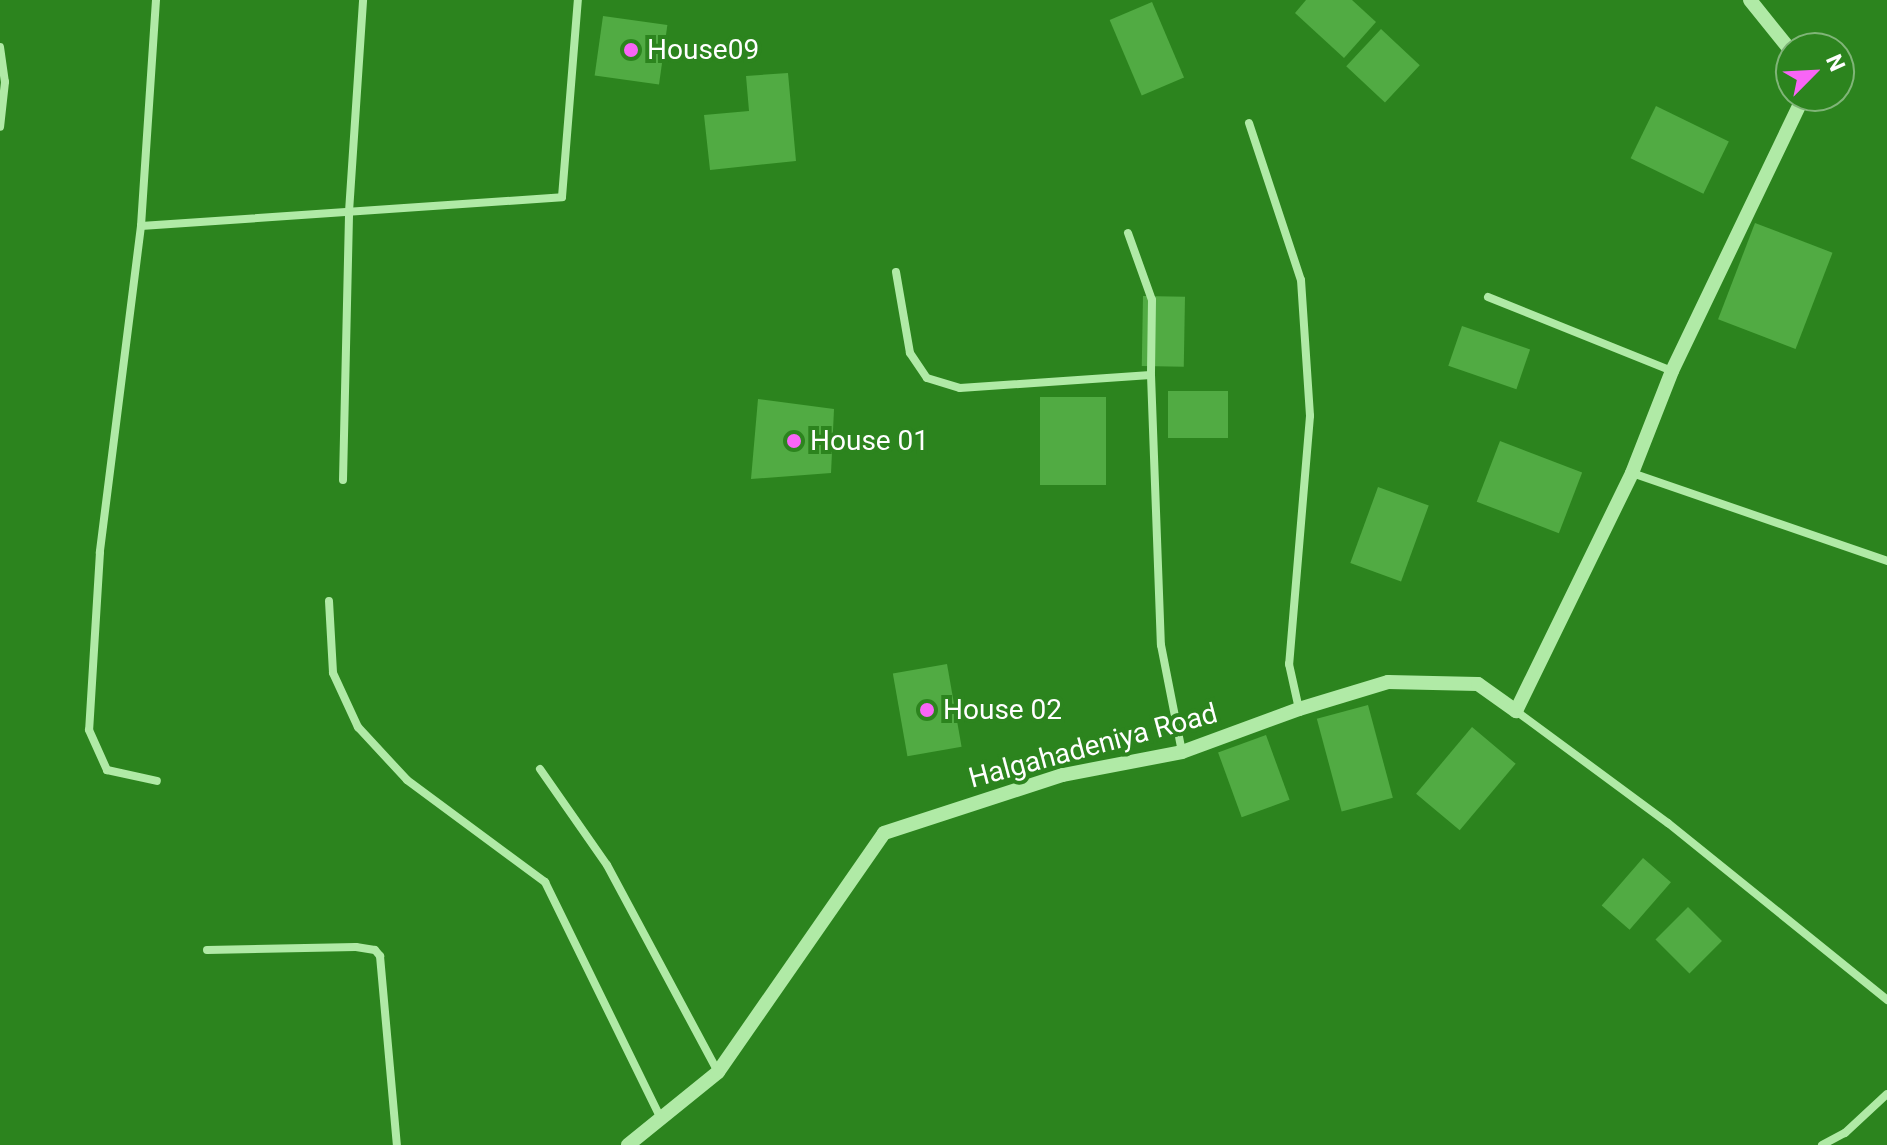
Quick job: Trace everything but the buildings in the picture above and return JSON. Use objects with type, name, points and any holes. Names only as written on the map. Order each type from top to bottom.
[{"type":"street","points":[[156,0],[141,226],[100,552],[89,730],[107,770],[157,781]]},
{"type":"street","points":[[343,480],[349,212],[363,0]]},
{"type":"street","points":[[141,226],[562,197],[578,0]]},
{"type":"street","points":[[1750,0],[1776,32]]},
{"type":"street","points":[[0,47],[5,82],[0,127]]},
{"type":"street","points":[[1796,112],[1672,371],[1632,473],[1516,711],[1668,823],[1887,1000]]},
{"type":"street","points":[[1249,123],[1301,280],[1310,416],[1289,664],[1299,709]]},
{"type":"street","points":[[1128,233],[1152,300],[1151,375],[1161,645],[1182,752]]},
{"type":"street","points":[[896,272],[910,353],[927,378],[960,388],[1151,375]]},
{"type":"street","points":[[1488,297],[1672,371]]},
{"type":"street","points":[[1632,473],[1887,561]]},
{"type":"street","points":[[329,601],[333,673],[358,727],[407,780],[545,882],[660,1117]]},
{"type":"street","name":"Halgahadeniya Road","points":[[628,1145],[718,1072],[884,833],[1063,775],[1182,752],[1299,709],[1388,682],[1478,684],[1516,711]]},
{"type":"street","points":[[540,769],[607,865],[718,1072]]},
{"type":"street","points":[[207,950],[356,947],[375,950],[380,956],[397,1145]]},
{"type":"street","points":[[1822,1145],[1845,1133],[1887,1094]]},
{"type":"place","name":"House09","points":[[631,50]]},
{"type":"place","name":"House 01","points":[[794,441]]},
{"type":"place","name":"House 02","points":[[927,710]]}]
